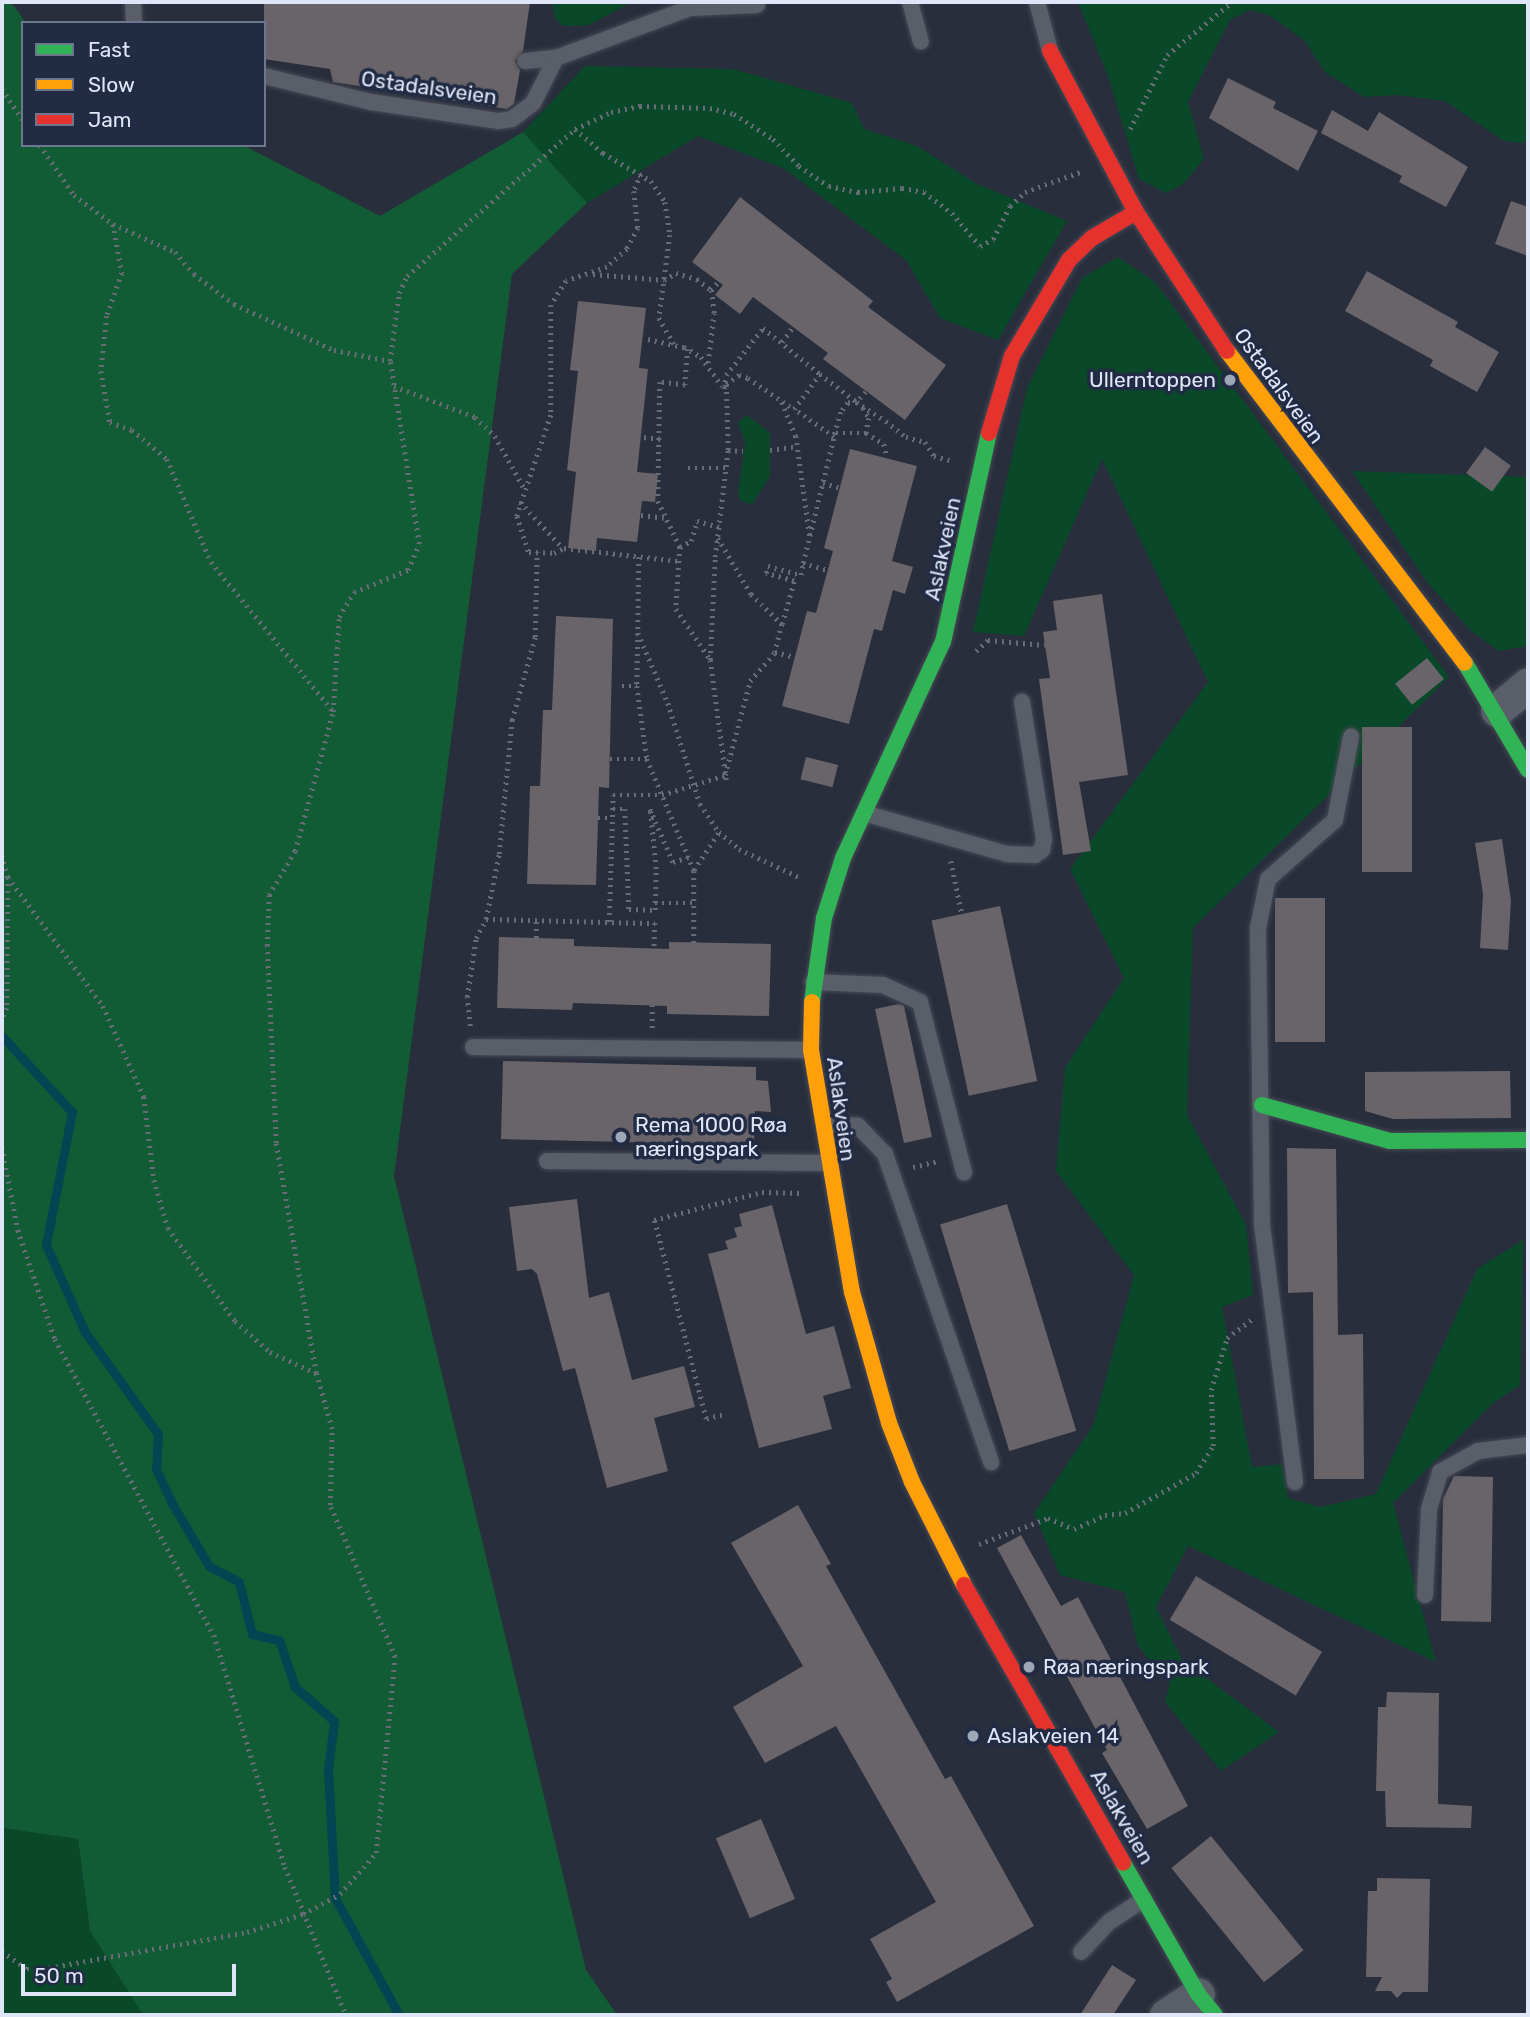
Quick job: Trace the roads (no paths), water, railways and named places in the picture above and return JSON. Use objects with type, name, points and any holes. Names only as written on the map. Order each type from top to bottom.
[{"type":"street","name":"Ostadalsveien","points":[[1050,51],[1136,212],[1274,418],[1442,632],[1497,710],[1528,770]]},
{"type":"street","name":"Aslakveien","points":[[1136,212],[1092,238],[1069,260],[1016,348],[993,415],[943,642],[864,813],[824,918],[813,982],[811,1050],[833,1200],[862,1330],[912,1482],[964,1585],[1207,2005]]},
{"type":"street","points":[[1497,710],[1528,684]]},
{"type":"street","points":[[1262,1105],[1390,1141],[1528,1140]]},
{"type":"street","points":[[1166,2015],[1207,2005]]},
{"type":"lane","points":[[133,2],[134,21]]},
{"type":"lane","points":[[910,2],[921,42]]},
{"type":"lane","name":"Ostadalsveien","points":[[1037,2],[1050,51]]},
{"type":"lane","points":[[525,61],[556,58],[662,15],[722,3],[757,5]]},
{"type":"lane","name":"Ostadalsveien","points":[[266,76],[370,102],[498,121],[512,119],[533,103],[556,58]]},
{"type":"lane","points":[[864,813],[1007,854],[1035,855],[1042,850],[1022,702]]},
{"type":"lane","points":[[1295,1482],[1262,1224],[1258,928],[1268,879],[1335,820],[1351,737]]},
{"type":"lane","points":[[813,982],[883,985],[920,1002],[964,1172]]},
{"type":"lane","points":[[473,1047],[559,1050],[587,1045],[811,1050]]},
{"type":"lane","points":[[821,1124],[858,1126],[884,1154],[991,1462]]},
{"type":"lane","points":[[547,1161],[827,1163]]},
{"type":"lane","points":[[1425,1595],[1429,1509],[1440,1472],[1478,1451],[1528,1446]]},
{"type":"lane","name":"Aslakveien","points":[[1081,1952],[1109,1922],[1144,1899]]},
{"type":"waterway","points":[[2,1036],[72,1112],[46,1245],[85,1332],[158,1434],[156,1469],[173,1505],[209,1566],[239,1582],[252,1634],[279,1640],[295,1687],[334,1721],[328,1769],[335,1898],[399,2015]]},
{"type":"place","name":"Ullerntoppen","points":[[1230,380]]},
{"type":"place","name":"Rema 1000 Røa næringspark","points":[[621,1137]]},
{"type":"place","name":"Røa næringspark","points":[[1029,1667]]},
{"type":"place","name":"Aslakveien 14","points":[[973,1736]]}]
